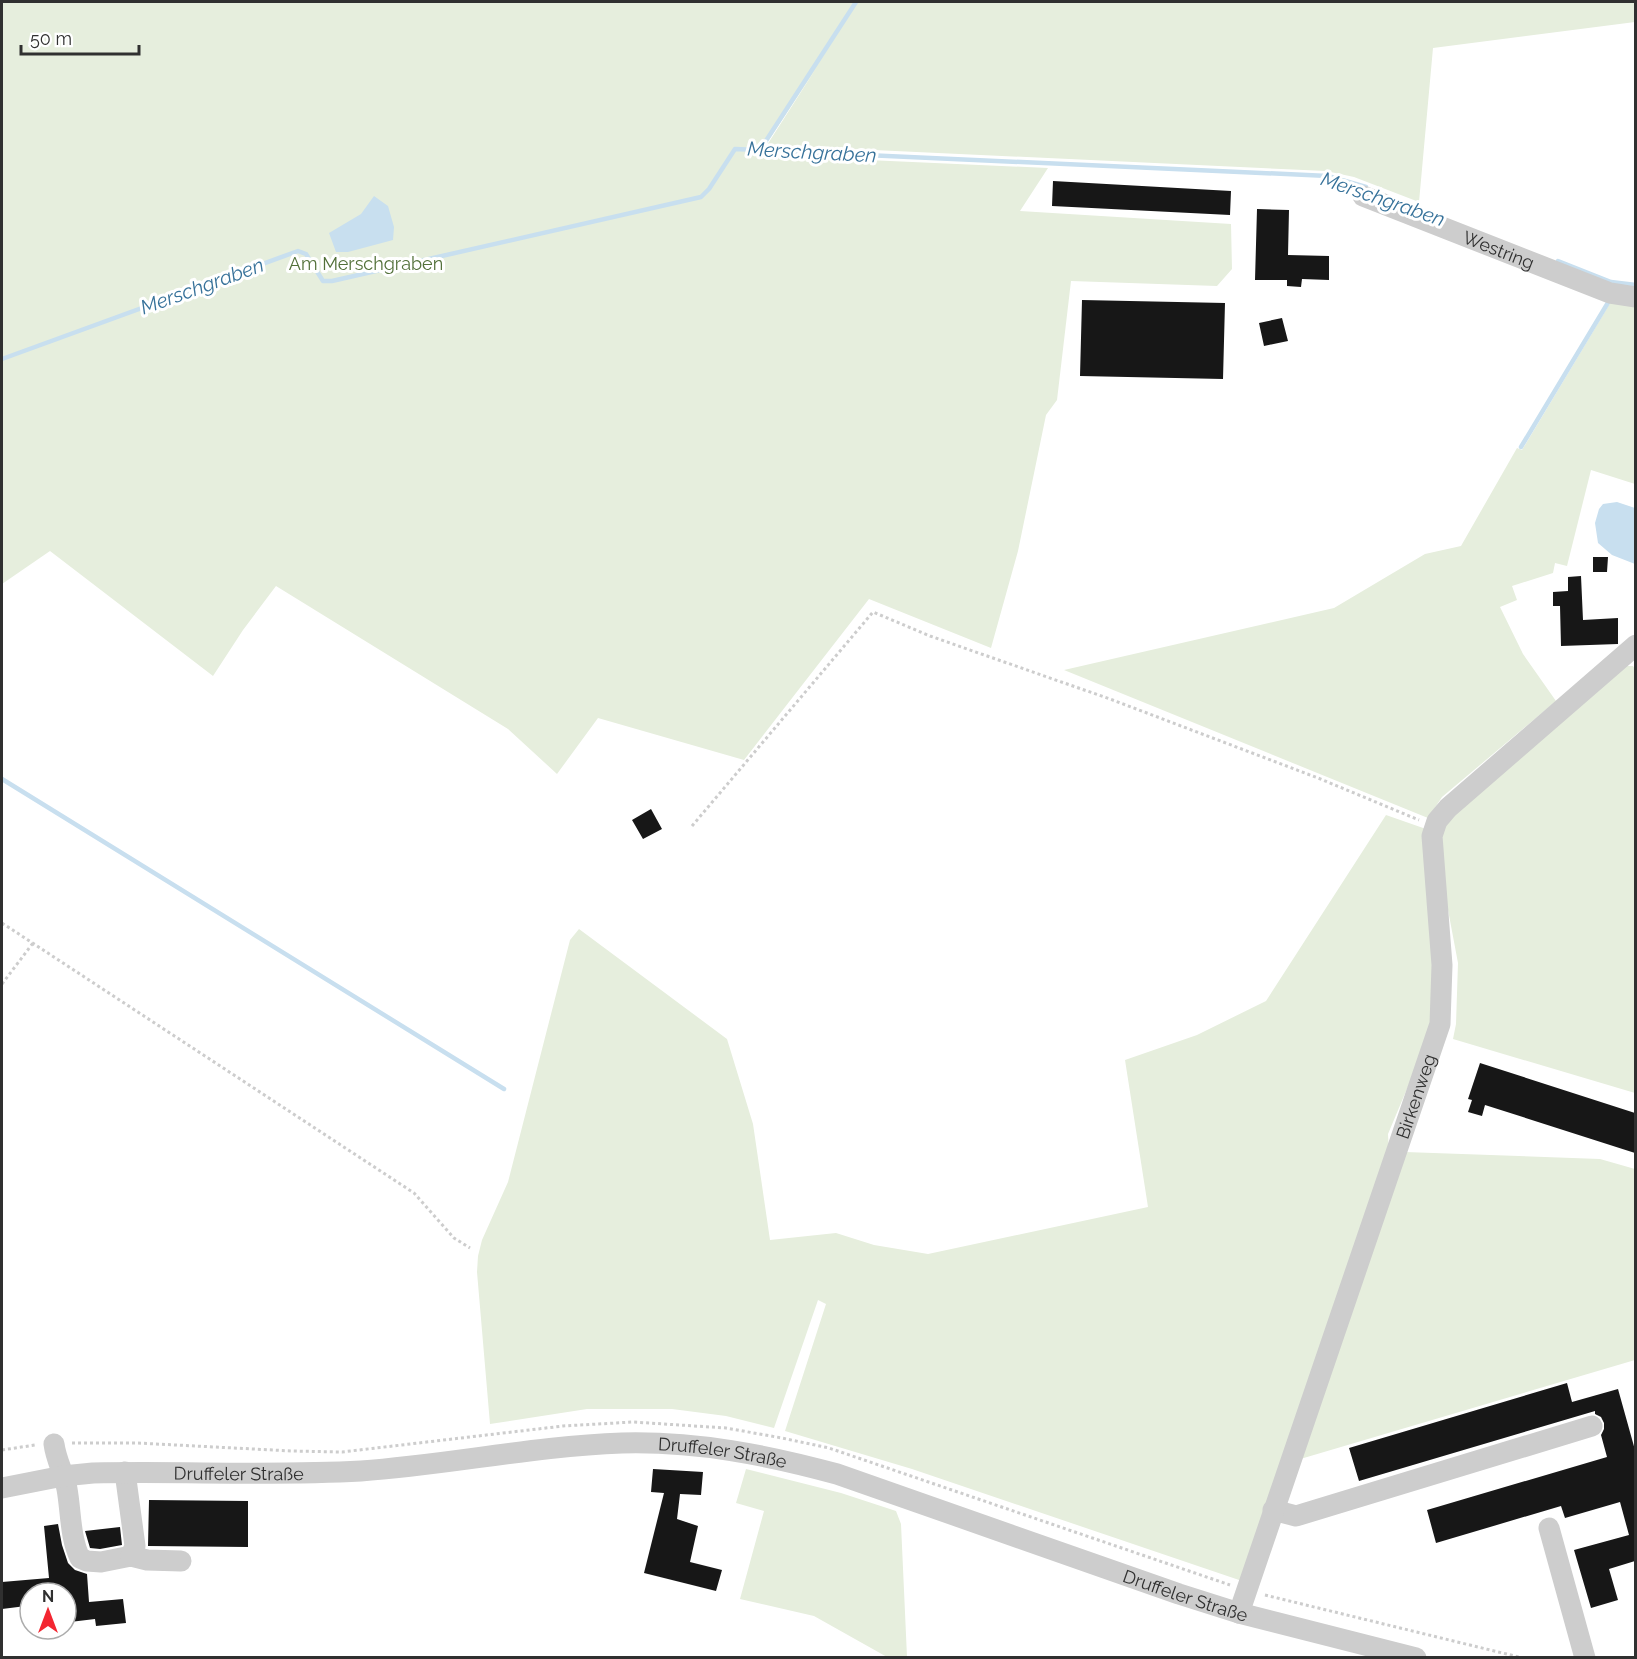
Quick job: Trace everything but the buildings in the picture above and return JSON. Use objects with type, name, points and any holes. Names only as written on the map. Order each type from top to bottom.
[{"type":"street","name":"Westring","points":[[1363,196],[1610,293],[1635,297]]},
{"type":"street","points":[[1435,826],[1448,808],[1635,645]]},
{"type":"street","name":"Birkenweg","points":[[1239,1613],[1440,1024],[1443,965],[1432,836],[1435,826]]},
{"type":"street","points":[[1274,1510],[1296,1516],[1592,1426]]},
{"type":"street","name":"Druffeler Straße","points":[[2,1488],[63,1476],[93,1473],[316,1473],[361,1471],[623,1443],[708,1447],[788,1461],[837,1474],[1179,1594],[1239,1613],[1416,1658]]},
{"type":"street","points":[[54,1444],[56,1460],[67,1487],[75,1543],[80,1558],[101,1562],[132,1556],[147,1560],[181,1561]]},
{"type":"street","points":[[125,1472],[135,1546],[132,1556]]},
{"type":"street","points":[[1549,1528],[1585,1658]]},
{"type":"path","points":[[692,826],[873,612],[930,636],[1110,699],[1307,774],[1435,826]]},
{"type":"path","points":[[2,923],[414,1193],[454,1238],[470,1248]]},
{"type":"path","points":[[2,984],[33,943]]},
{"type":"path","points":[[2,1450],[79,1442],[342,1452],[563,1426],[633,1422],[726,1428],[830,1449],[1247,1591],[1523,1658]]},
{"type":"path","points":[[1498,1658],[1499,1652]]},
{"type":"green space","name":"Am Merschgraben","points":[[2,2],[1635,2],[1635,22],[1433,48],[1419,202],[1354,177],[1326,171],[767,145],[817,67],[759,155],[1048,168],[1020,211],[1231,224],[1232,269],[1217,286],[1071,281],[1057,400],[1046,415],[1018,551],[991,648],[869,599],[744,760],[598,718],[557,774],[508,729],[276,586],[243,630],[213,676],[50,551],[2,584]]},
{"type":"green space","points":[[1612,300],[1635,303],[1635,484],[1591,470],[1567,566],[1555,563],[1553,573],[1512,586],[1517,600],[1500,607],[1523,654],[1556,701],[1442,797],[1428,818],[1064,670],[1334,608],[1425,554],[1461,546],[1517,448],[1522,450]]},
{"type":"green space","points":[[1623,666],[1633,666],[1636,671],[1635,1093],[1453,1039],[1456,1024],[1458,963],[1442,878],[1441,827]]},
{"type":"green space","points":[[1386,815],[1426,829],[1435,1022],[1388,1134],[1389,1153],[1245,1582],[912,1469],[785,1431],[826,1304],[818,1300],[774,1428],[726,1416],[672,1409],[587,1409],[490,1424],[477,1272],[478,1256],[482,1240],[508,1182],[570,940],[579,929],[727,1039],[753,1124],[770,1240],[836,1233],[874,1245],[928,1254],[1148,1207],[1125,1060],[1197,1035],[1266,1001]]},
{"type":"green space","points":[[1405,1152],[1600,1159],[1635,1169],[1635,1360],[1297,1460]]},
{"type":"green space","points":[[746,1469],[841,1493],[896,1511],[901,1524],[907,1657],[887,1657],[814,1616],[740,1599],[764,1511],[736,1503]]},
{"type":"water","points":[[374,196],[388,206],[394,227],[393,240],[348,252],[336,252],[329,233],[361,214]]},
{"type":"water","points":[[1617,502],[1635,508],[1635,564],[1612,555],[1598,543],[1595,523],[1599,509],[1603,504]]},
{"type":"waterway","points":[[760,150],[856,2]]},
{"type":"waterway","name":"Merschgraben","points":[[2,359],[298,251],[306,254],[323,281],[332,281],[701,197],[709,189],[735,149],[1328,176],[1366,187]]},
{"type":"waterway","name":"Merschgraben","points":[[1558,261],[1611,282],[1636,285]]},
{"type":"waterway","points":[[1521,447],[1609,301]]},
{"type":"waterway","points":[[2,779],[504,1089]]}]
